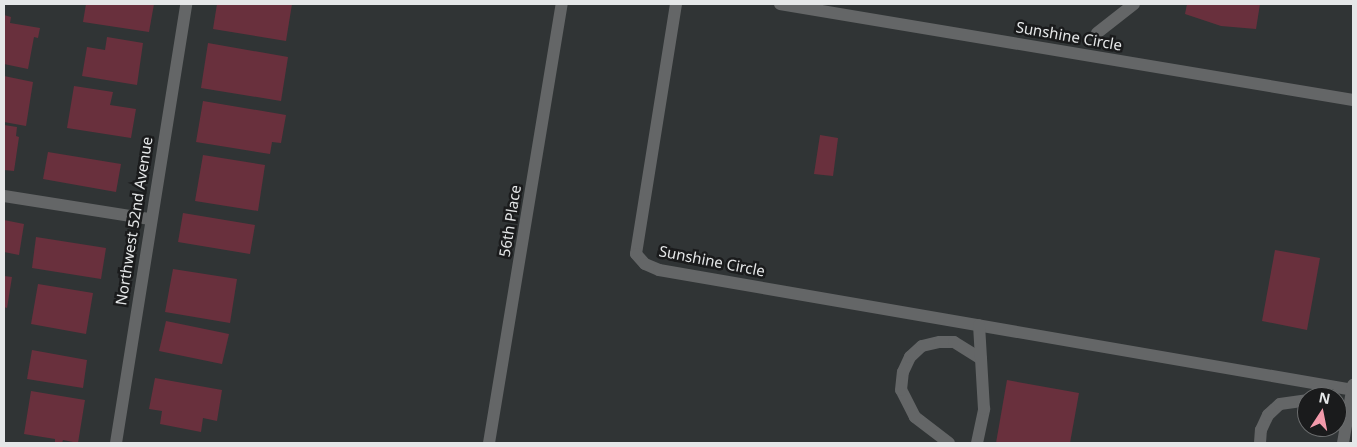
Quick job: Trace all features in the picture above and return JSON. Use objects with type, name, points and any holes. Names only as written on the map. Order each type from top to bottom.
[{"type":"street","name":"Northwest 52nd Avenue","points":[[116,443],[150,219],[186,4]]},
{"type":"street","name":"56th Place","points":[[489,443],[562,4]]},
{"type":"street","name":"Sunshine Circle","points":[[676,4],[636,254],[638,260],[659,270],[1353,388]]},
{"type":"street","name":"Sunshine Circle","points":[[780,4],[1353,100]]},
{"type":"street","points":[[1097,33],[1134,4]]},
{"type":"street","points":[[4,196],[150,219]]},
{"type":"street","points":[[977,443],[984,409],[979,325]]},
{"type":"street","points":[[948,443],[915,417],[902,390],[903,372],[910,357],[922,346],[940,342],[954,342],[981,359]]},
{"type":"street","points":[[1347,405],[1353,388]]},
{"type":"street","points":[[1260,443],[1268,415],[1280,404],[1297,401]]},
{"type":"building","points":[[86,4],[154,4],[149,32],[83,22]]},
{"type":"building","points":[[217,4],[292,4],[286,41],[213,29]]},
{"type":"building","points":[[1187,4],[1260,4],[1256,29],[1221,26],[1185,14]]},
{"type":"building","points":[[4,15],[11,17],[10,23],[40,28],[38,38],[34,37],[28,69],[4,64]]},
{"type":"building","points":[[107,37],[143,43],[137,85],[82,76],[87,47],[105,50]]},
{"type":"building","points":[[208,43],[288,57],[281,101],[201,88]]},
{"type":"building","points":[[4,76],[33,82],[26,126],[4,122]]},
{"type":"building","points":[[74,86],[113,92],[110,105],[136,109],[131,138],[67,128]]},
{"type":"building","points":[[203,101],[286,115],[281,143],[272,142],[270,154],[196,142]]},
{"type":"building","points":[[4,125],[17,127],[16,136],[19,137],[14,171],[4,170]]},
{"type":"building","points":[[820,135],[838,138],[833,176],[814,174]]},
{"type":"building","points":[[48,152],[121,164],[116,192],[43,179]]},
{"type":"building","points":[[203,155],[265,165],[258,211],[195,201]]},
{"type":"building","points":[[183,213],[255,225],[250,254],[178,242]]},
{"type":"building","points":[[4,220],[24,224],[19,255],[4,252]]},
{"type":"building","points":[[36,237],[106,248],[101,279],[32,268]]},
{"type":"building","points":[[1275,250],[1320,258],[1307,330],[1262,321]]},
{"type":"building","points":[[173,269],[237,279],[230,323],[165,312]]},
{"type":"building","points":[[4,276],[12,277],[7,308],[4,307]]},
{"type":"building","points":[[38,284],[93,293],[86,334],[31,324]]},
{"type":"building","points":[[166,321],[229,334],[222,364],[159,351]]},
{"type":"building","points":[[32,350],[87,360],[83,388],[27,379]]},
{"type":"building","points":[[155,378],[222,390],[217,421],[203,418],[201,432],[160,424],[162,411],[149,409]]},
{"type":"building","points":[[1007,380],[1079,393],[1070,443],[996,443]]},
{"type":"building","points":[[31,391],[85,400],[78,443],[63,440],[62,443],[55,443],[55,439],[24,434]]}]
